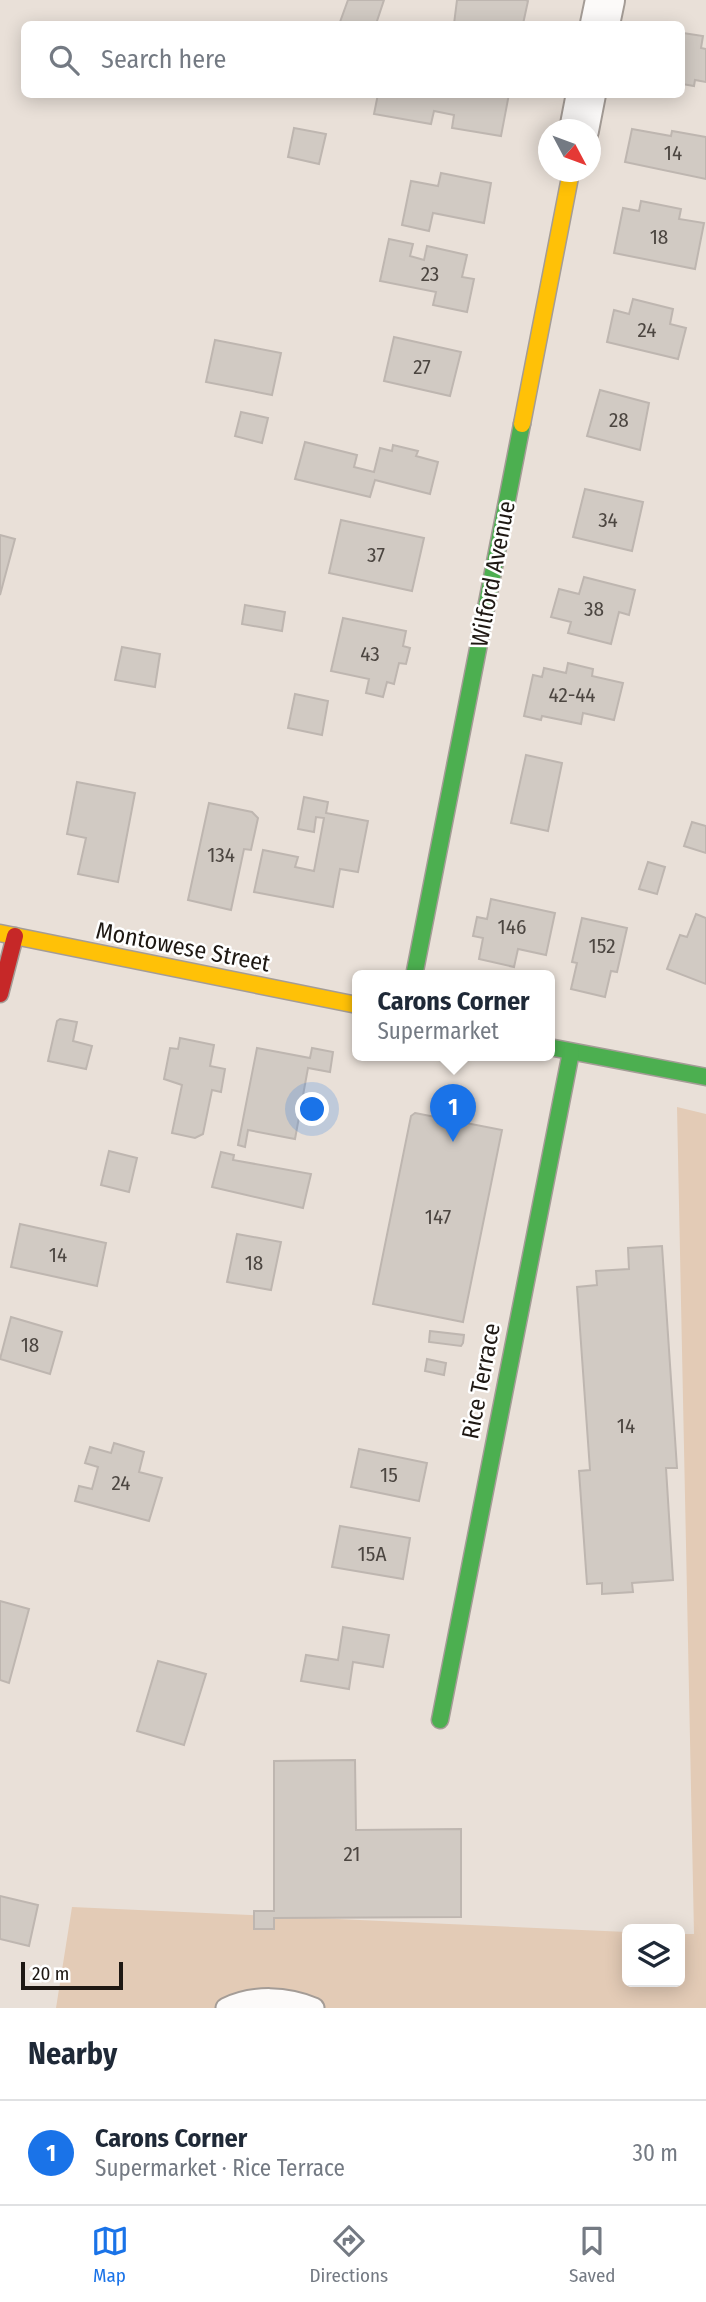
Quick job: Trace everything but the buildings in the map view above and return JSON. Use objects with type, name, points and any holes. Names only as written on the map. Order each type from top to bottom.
[{"type":"street","points":[[600,21],[604,0]]},
{"type":"street","points":[[581,119],[585,98]]},
{"type":"street","name":"Wilford Avenue","points":[[415,970],[569,182]]},
{"type":"street","points":[[0,993],[7,934]]},
{"type":"street","name":"Montowese Street","points":[[7,934],[352,1004]]},
{"type":"street","points":[[555,1048],[706,1077]]},
{"type":"street","name":"Rice Terrace","points":[[440,1720],[499,1407],[571,1052]]},
{"type":"lane","points":[[226,2008],[254,1999],[287,2000],[314,2008]]},
{"type":"shaded area","points":[[677,1107],[706,1114],[706,2008],[56,2008],[72,1907],[622,1932],[622,1987],[685,1987],[685,1934],[694,1934]]},
{"type":"traffic: fast","points":[[415,970],[522,424]]},
{"type":"traffic: fast","points":[[555,1048],[706,1077]]},
{"type":"traffic: fast","points":[[440,1720],[571,1052]]},
{"type":"traffic: slow","points":[[522,424],[569,182]]},
{"type":"traffic: slow","points":[[0,933],[352,1004]]},
{"type":"traffic: jam","points":[[0,994],[15,936]]},
{"type":"place","name":"Carons Corner","points":[[453,1142]]}]
